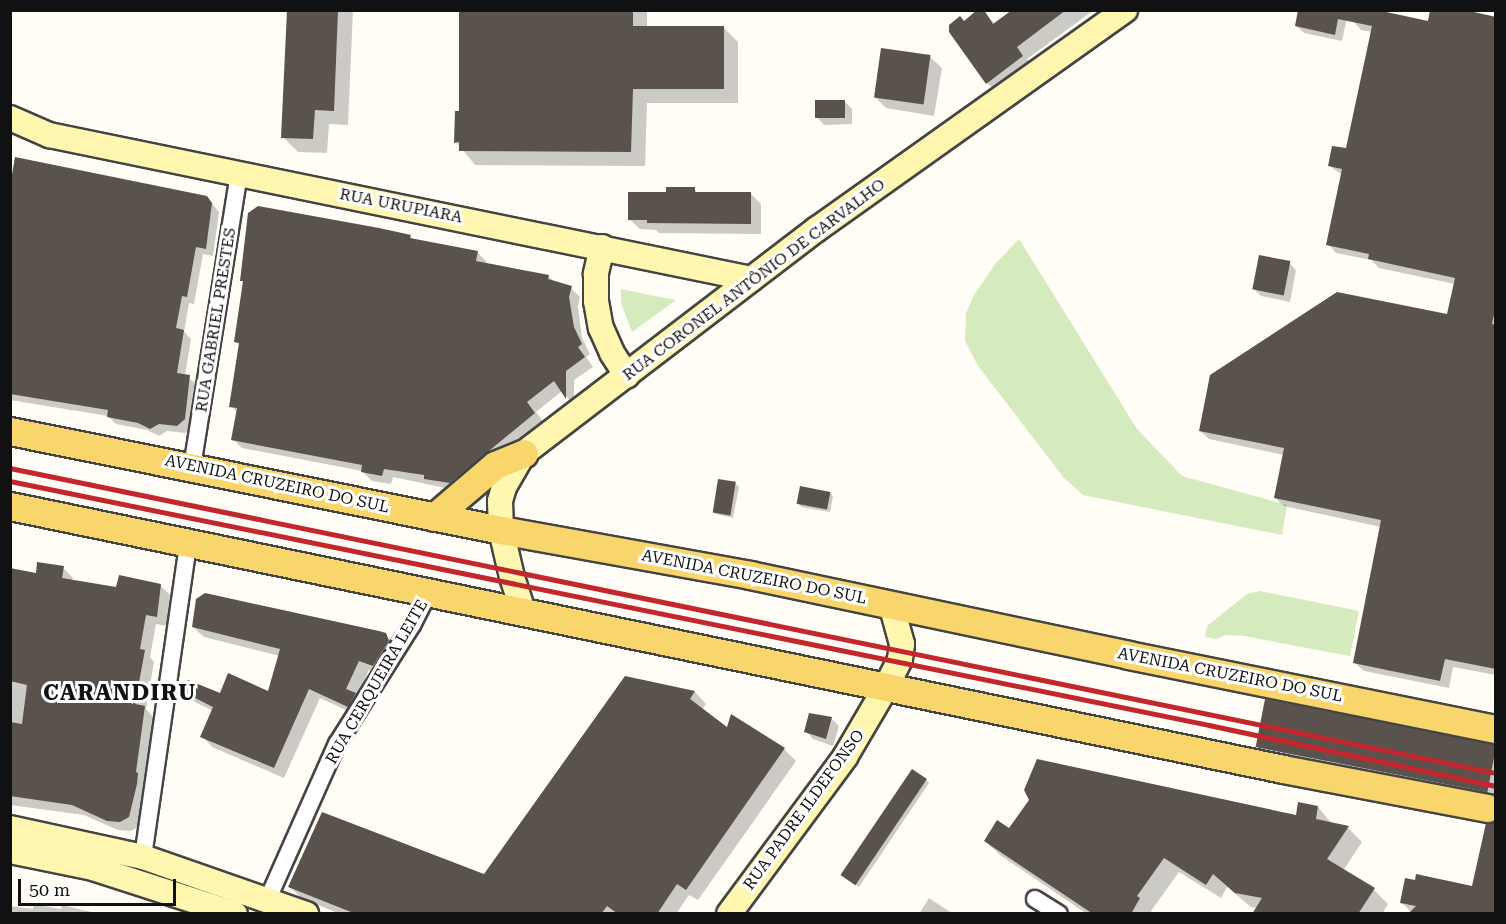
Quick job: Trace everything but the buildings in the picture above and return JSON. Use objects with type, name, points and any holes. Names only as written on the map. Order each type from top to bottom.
[{"type":"main road","name":"AVENIDA CRUZEIRO DO SUL","points":[[10,431],[434,517],[750,575],[1128,656],[1496,729]]},
{"type":"main road","points":[[434,517],[495,465],[524,453]]},
{"type":"main road","points":[[10,506],[524,614],[1283,769],[1487,808]]},
{"type":"street","name":"RUA CORONEL ANTÔNIO DE CARVALHO","points":[[524,614],[512,578],[501,530],[500,501],[504,486],[524,453],[826,222],[1125,10]]},
{"type":"street","name":"RUA URUPIARA","points":[[10,118],[49,135],[751,279]]},
{"type":"street","name":"RUA URUPIARA","points":[[10,138],[49,135]]},
{"type":"street","name":"RUA GABRIEL PRESTES","points":[[192,467],[239,173]]},
{"type":"street","points":[[602,247],[596,273],[596,301],[612,353],[627,376]]},
{"type":"street","points":[[143,857],[188,544]]},
{"type":"street","name":"RUA CERQUEIRA LEITE","points":[[268,907],[338,744],[412,626],[428,594]]},
{"type":"street","name":"RUA PADRE ILDEFONSO","points":[[729,914],[845,758],[886,687],[900,659],[902,644],[891,604]]},
{"type":"street","points":[[10,828],[96,857],[235,914]]},
{"type":"street","points":[[10,850],[96,857],[143,857],[268,907],[306,914]]},
{"type":"street","points":[[1035,899],[1059,914]]},
{"type":"green space","points":[[1019,239],[1137,429],[1182,476],[1287,505],[1282,535],[1083,495],[1064,478],[978,366],[965,341],[966,313],[974,295],[996,263]]},
{"type":"green space","points":[[621,289],[676,300],[632,332],[621,303]]},
{"type":"green space","points":[[1260,591],[1359,611],[1350,656],[1244,636],[1226,635],[1216,639],[1205,637],[1207,626],[1247,594]]},
{"type":"railway","points":[[10,468],[1496,773]]},
{"type":"railway","points":[[10,481],[1209,725],[1496,786]]},
{"type":"district","name":"CARANDIRU","points":[[120,693]]}]
